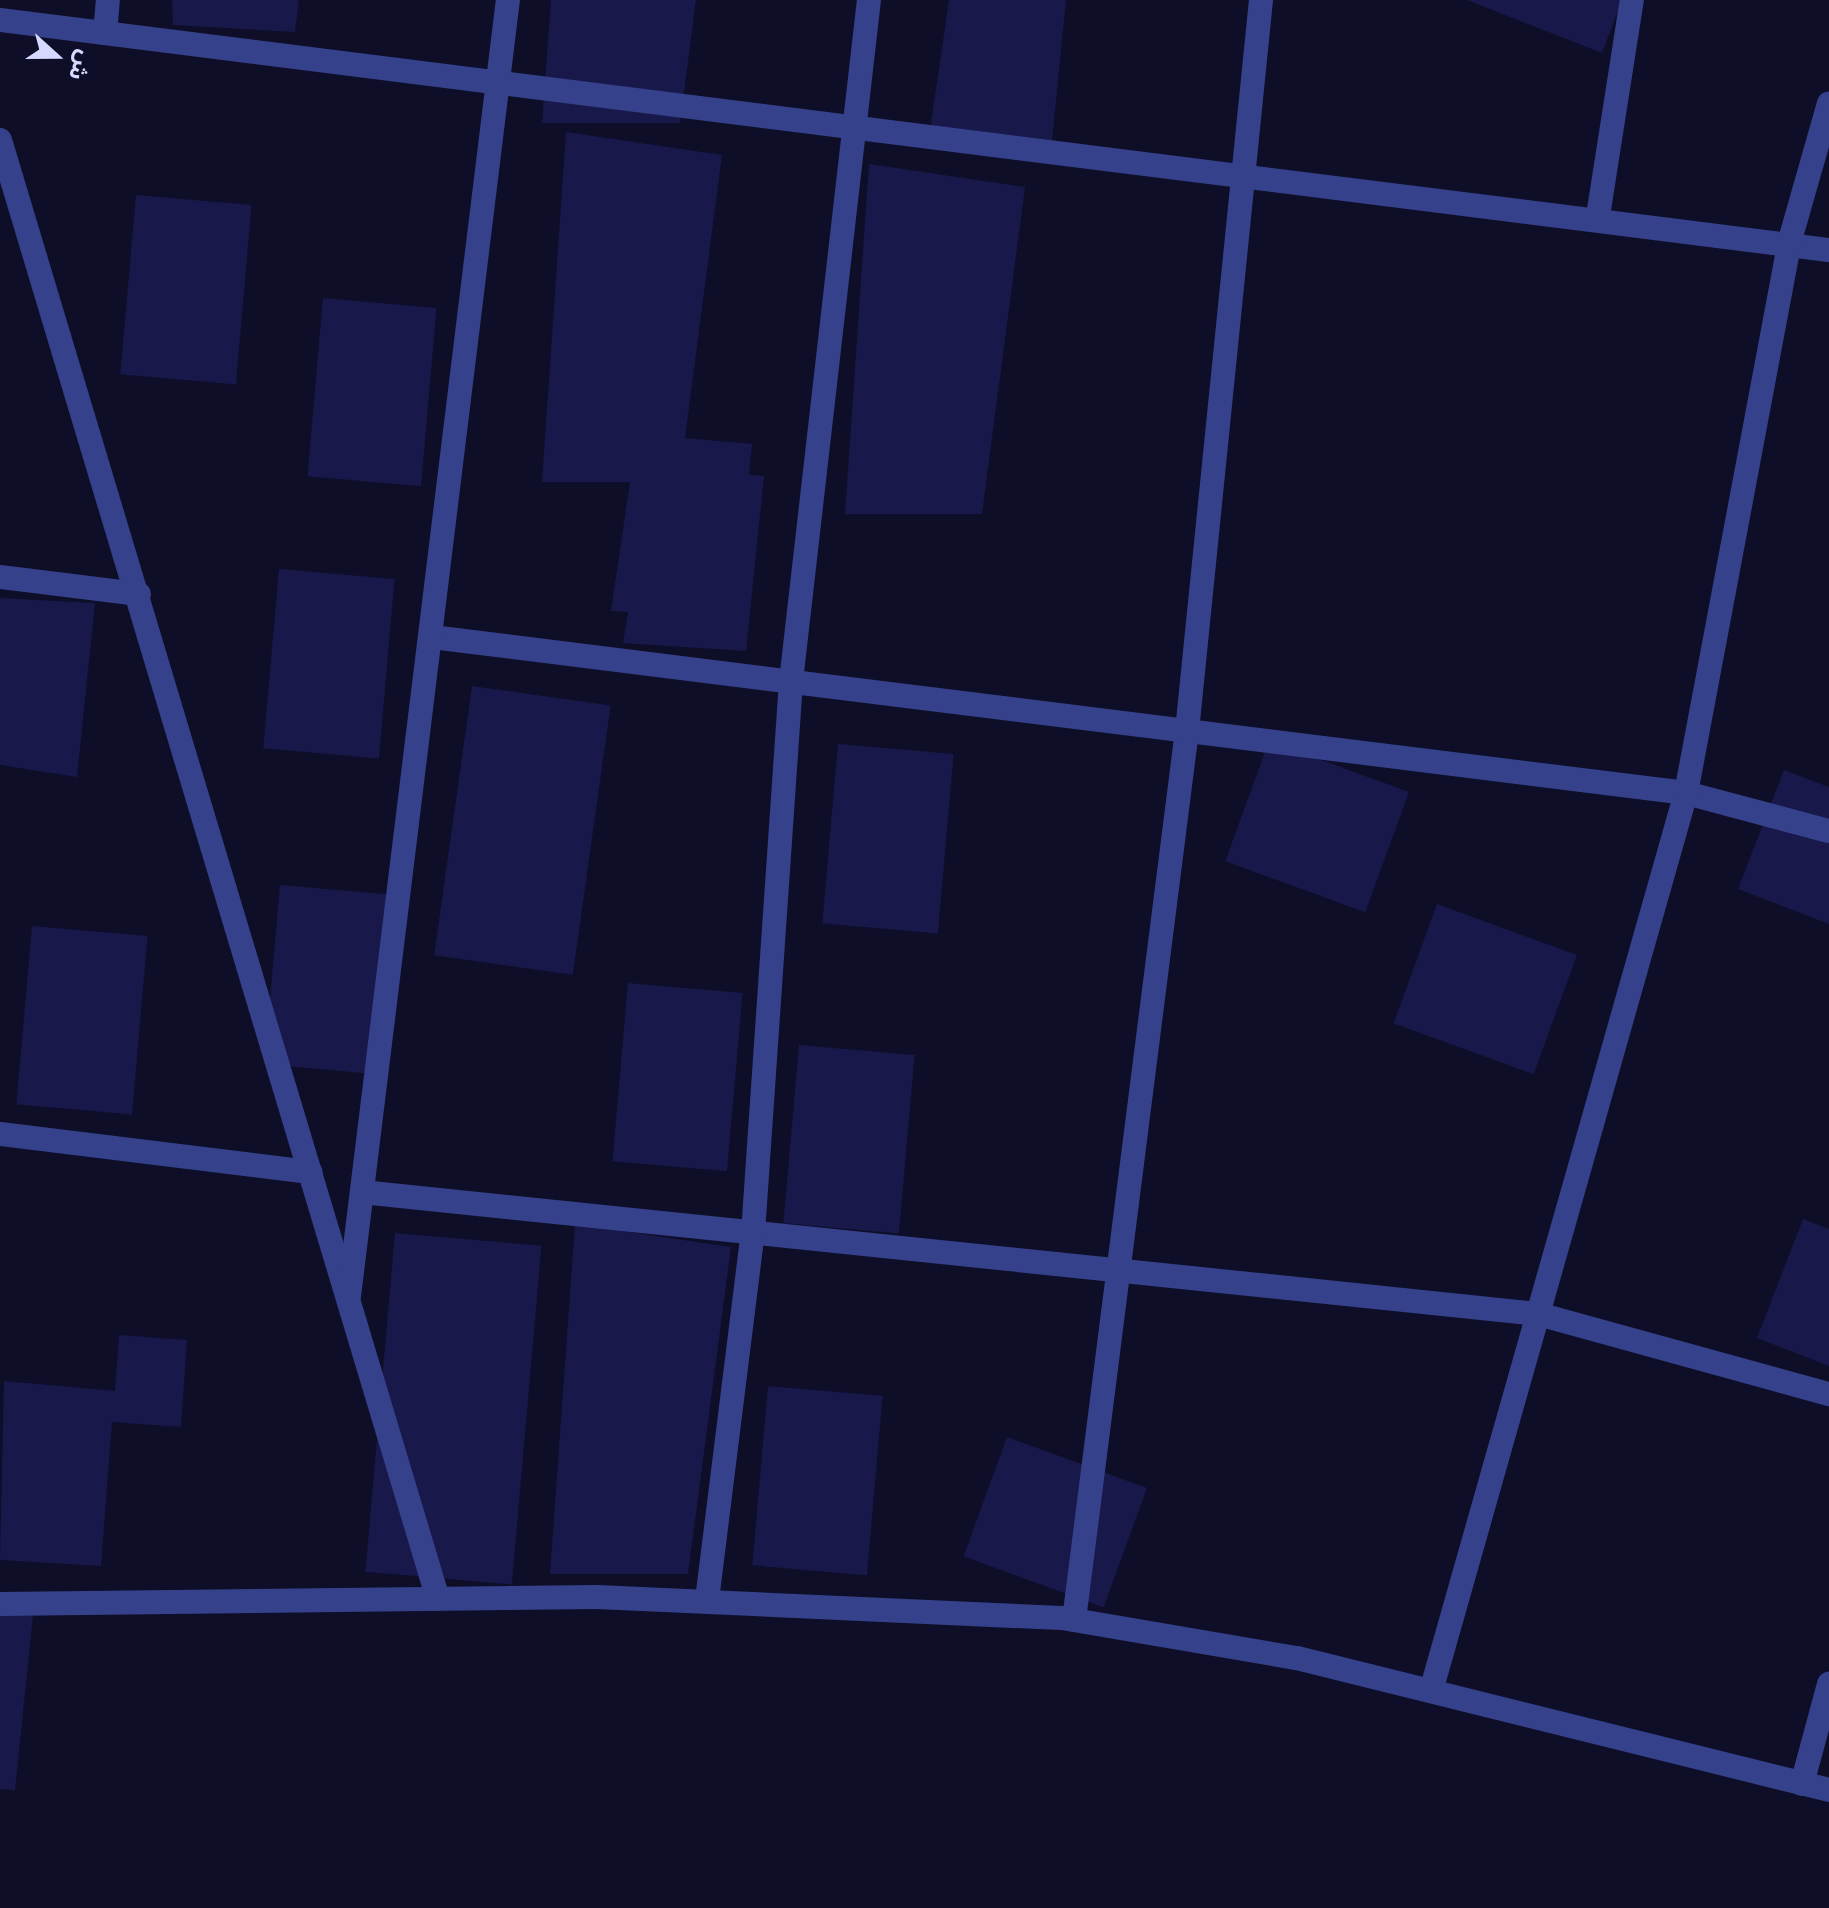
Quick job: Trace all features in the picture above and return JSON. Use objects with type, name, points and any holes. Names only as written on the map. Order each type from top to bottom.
[{"type":"street","points":[[105,33],[108,0]]},
{"type":"street","points":[[348,1306],[501,83],[508,0]]},
{"type":"street","points":[[707,1600],[753,1233],[791,681],[869,0]]},
{"type":"street","points":[[1074,1620],[1187,731],[1241,173],[1261,0]]},
{"type":"street","points":[[1598,216],[1632,0]]},
{"type":"street","points":[[0,20],[855,129],[1790,240],[1829,250]]},
{"type":"street","points":[[1431,1691],[1686,793],[1790,240],[1829,103]]},
{"type":"street","points":[[0,140],[139,594],[348,1306],[438,1599]]},
{"type":"street","points":[[0,577],[139,594]]},
{"type":"street","points":[[432,637],[1686,793],[1829,831]]},
{"type":"street","points":[[0,1134],[311,1172]]},
{"type":"street","points":[[362,1192],[1538,1314],[1829,1394]]},
{"type":"street","points":[[0,1604],[438,1599],[707,1600],[1074,1620],[1297,1658],[1829,1790]]},
{"type":"street","points":[[1802,1784],[1829,1684]]},
{"type":"building","points":[[172,0],[299,0],[295,32],[173,25]]},
{"type":"building","points":[[551,0],[696,0],[680,123],[542,123]]},
{"type":"building","points":[[949,0],[1066,0],[1051,151],[928,144]]},
{"type":"building","points":[[1467,0],[1622,0],[1602,53]]},
{"type":"building","points":[[566,132],[722,155],[685,438],[752,444],[749,475],[764,476],[746,651],[623,643],[628,612],[611,611],[630,482],[542,482]]},
{"type":"building","points":[[869,164],[1025,187],[982,514],[845,514]]},
{"type":"building","points":[[136,195],[252,205],[236,384],[120,374]]},
{"type":"building","points":[[323,298],[437,308],[421,486],[307,476]]},
{"type":"building","points":[[279,569],[395,579],[379,758],[263,748]]},
{"type":"building","points":[[0,598],[95,603],[77,777],[0,765]]},
{"type":"building","points":[[472,686],[611,705],[573,975],[434,955]]},
{"type":"building","points":[[1269,741],[1409,792],[1365,912],[1225,861]]},
{"type":"building","points":[[838,744],[954,754],[938,933],[822,923]]},
{"type":"building","points":[[1784,770],[1829,787],[1829,924],[1738,889]]},
{"type":"building","points":[[280,885],[396,895],[380,1074],[264,1064]]},
{"type":"building","points":[[1437,904],[1577,955],[1534,1074],[1394,1023]]},
{"type":"building","points":[[32,926],[148,936],[132,1114],[16,1104]]},
{"type":"building","points":[[628,983],[743,993],[727,1171],[612,1161]]},
{"type":"building","points":[[799,1045],[915,1055],[899,1233],[783,1223]]},
{"type":"building","points":[[1803,1219],[1829,1229],[1829,1366],[1757,1338]]},
{"type":"building","points":[[575,1224],[731,1247],[688,1574],[550,1574]]},
{"type":"building","points":[[395,1233],[541,1246],[512,1585],[365,1572]]},
{"type":"building","points":[[119,1335],[187,1340],[181,1427],[112,1422],[101,1566],[0,1560],[4,1381],[115,1391]]},
{"type":"building","points":[[768,1386],[883,1396],[867,1575],[752,1565]]},
{"type":"building","points":[[1007,1437],[1147,1488],[1104,1607],[964,1556]]},
{"type":"building","points":[[0,1613],[33,1616],[15,1790],[0,1789]]}]
